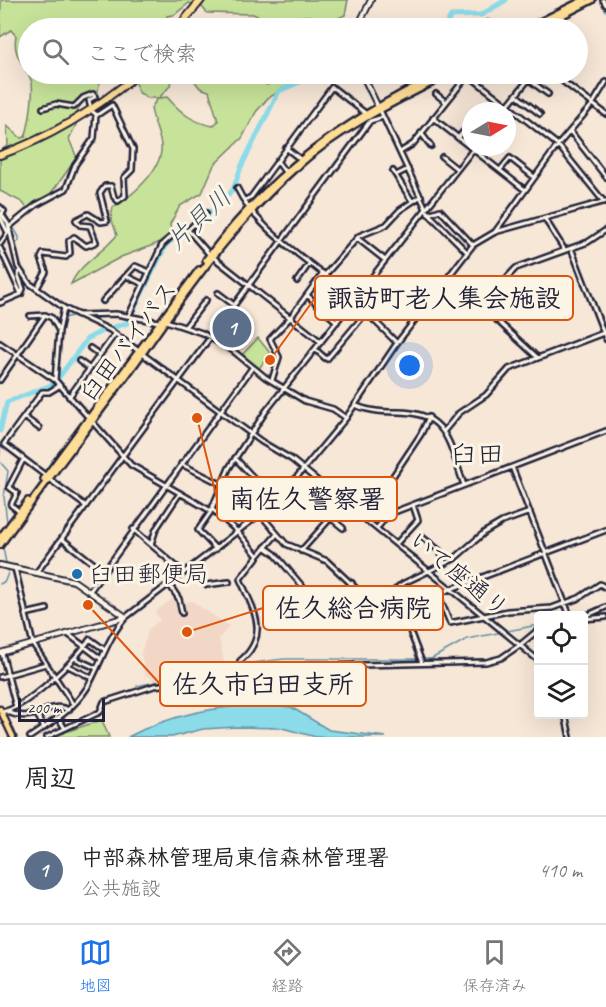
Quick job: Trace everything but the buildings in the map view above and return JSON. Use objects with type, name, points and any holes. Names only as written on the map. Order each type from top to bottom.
[{"type":"highway","points":[[186,18],[203,0]]},
{"type":"highway","points":[[190,18],[203,0]]},
{"type":"highway","points":[[548,18],[584,0]]},
{"type":"highway","points":[[557,18],[592,0]]},
{"type":"highway","points":[[62,128],[120,84]]},
{"type":"highway","points":[[0,155],[62,128],[98,106],[126,84]]},
{"type":"highway","name":"臼田バイパス","points":[[251,208],[318,150],[378,108],[422,84]]},
{"type":"highway","name":"臼田バイパス","points":[[0,545],[140,352],[251,208],[300,159],[365,113],[427,84]]},
{"type":"highway","name":"臼田バイパス","points":[[0,538],[48,477]]},
{"type":"main road","points":[[362,18],[371,0]]},
{"type":"main road","points":[[367,84],[378,108]]},
{"type":"main road","points":[[0,565],[68,579],[90,591],[126,617]]},
{"type":"main road","points":[[1,653],[126,617]]},
{"type":"main road","points":[[1,711],[13,737]]},
{"type":"street","points":[[603,0],[606,5]]},
{"type":"street","points":[[400,153],[411,146],[460,84]]},
{"type":"street","points":[[481,84],[504,102]]},
{"type":"street","points":[[510,102],[524,84]]},
{"type":"street","points":[[538,84],[548,94]]},
{"type":"street","points":[[566,84],[606,114]]},
{"type":"street","points":[[495,232],[558,145],[606,85]]},
{"type":"street","points":[[245,200],[251,197],[332,87],[365,113]]},
{"type":"street","points":[[43,108],[56,104],[74,107],[93,93],[95,97],[89,100],[90,105]]},
{"type":"street","points":[[436,94],[446,102]]},
{"type":"street","points":[[516,95],[540,114]]},
{"type":"street","points":[[21,294],[0,246],[10,227],[36,205],[66,189],[75,165],[94,138],[95,113],[112,105],[133,149],[132,170],[124,178],[125,196],[118,201],[114,197],[111,186],[105,186],[100,193],[107,220],[101,222],[88,214],[76,220],[80,225],[90,226],[96,242],[86,246],[74,237],[69,241],[70,253],[66,257],[43,254],[41,258],[46,272],[37,288]]},
{"type":"street","points":[[378,108],[428,214],[467,252]]},
{"type":"street","points":[[30,737],[59,719],[74,704],[92,678],[113,633],[126,617],[276,502],[346,418],[397,343],[473,245],[495,232],[605,202],[558,145],[516,111]]},
{"type":"street","points":[[37,572],[370,121],[383,117]]},
{"type":"street","points":[[433,118],[462,140]]},
{"type":"street","points":[[570,131],[606,177]]},
{"type":"street","points":[[421,133],[431,146]]},
{"type":"street","points":[[458,138],[462,133]]},
{"type":"street","points":[[286,148],[300,159]]},
{"type":"street","points":[[216,549],[198,530],[212,510],[221,484],[235,458],[285,387],[468,156]]},
{"type":"street","points":[[483,156],[525,190]]},
{"type":"street","points":[[442,157],[457,169]]},
{"type":"street","points":[[500,170],[510,158],[534,177]]},
{"type":"street","points":[[277,161],[285,172]]},
{"type":"street","points":[[396,176],[408,169]]},
{"type":"street","points":[[393,171],[412,201]]},
{"type":"street","points":[[237,188],[281,242],[324,274],[397,343]]},
{"type":"street","points":[[272,381],[279,365],[279,357],[270,339],[357,238],[392,221],[412,201],[421,196]]},
{"type":"street","points":[[0,207],[10,227],[20,271],[18,275],[23,290],[21,294]]},
{"type":"street","points":[[428,214],[440,210],[473,245]]},
{"type":"street","points":[[131,316],[143,284],[167,239],[177,232],[188,230],[206,213]]},
{"type":"street","points":[[545,219],[564,249]]},
{"type":"street","points":[[188,230],[212,256],[321,342]]},
{"type":"street","points":[[481,305],[516,268],[588,242],[606,230]]},
{"type":"street","points":[[357,238],[385,260]]},
{"type":"street","points":[[571,247],[606,339]]},
{"type":"street","points":[[297,281],[309,264]]},
{"type":"street","points":[[103,301],[137,266],[149,272]]},
{"type":"street","name":"いて座通り","points":[[20,271],[37,288],[64,308],[110,330],[251,435],[303,469],[534,657]]},
{"type":"street","points":[[126,276],[143,284]]},
{"type":"street","points":[[444,282],[481,305],[538,358]]},
{"type":"street","points":[[218,293],[234,305]]},
{"type":"street","points":[[0,303],[21,294]]},
{"type":"street","points":[[307,295],[337,321]]},
{"type":"street","points":[[185,327],[206,300]]},
{"type":"street","points":[[64,308],[59,331],[57,383],[49,392],[42,392],[4,445],[86,506]]},
{"type":"street","points":[[78,315],[104,313],[131,316],[185,327],[234,352],[272,381],[306,400],[333,409],[346,418]]},
{"type":"street","points":[[315,349],[326,358],[366,313]]},
{"type":"street","points":[[30,316],[45,315],[52,318],[59,331]]},
{"type":"street","points":[[0,380],[45,315]]},
{"type":"street","points":[[444,431],[459,413],[486,395],[509,369],[605,332]]},
{"type":"street","points":[[69,397],[115,334]]},
{"type":"street","points":[[0,343],[57,383],[131,465],[212,510],[238,532],[258,556]]},
{"type":"street","points":[[90,348],[100,355]]},
{"type":"street","points":[[79,361],[90,369]]},
{"type":"street","points":[[90,591],[252,368]]},
{"type":"street","points":[[355,405],[368,410],[416,413],[438,423],[444,431],[464,485]]},
{"type":"street","points":[[24,417],[39,428]]},
{"type":"street","points":[[369,522],[375,503],[421,434],[429,417]]},
{"type":"street","points":[[377,528],[389,514],[606,431]]},
{"type":"street","points":[[235,458],[276,502]]},
{"type":"street","points":[[20,512],[11,505],[17,493],[9,487],[23,460]]},
{"type":"street","points":[[181,464],[221,484]]},
{"type":"street","points":[[512,467],[568,611]]},
{"type":"street","points":[[151,544],[156,529],[180,493]]},
{"type":"street","points":[[301,551],[345,502]]},
{"type":"street","points":[[396,544],[418,520],[413,505]]},
{"type":"street","points":[[377,604],[399,586],[454,559],[502,522],[530,512]]},
{"type":"street","points":[[261,515],[286,544],[327,561],[377,604],[407,622]]},
{"type":"street","points":[[332,519],[343,528]]},
{"type":"street","points":[[133,529],[206,585],[229,582]]},
{"type":"street","points":[[420,660],[407,622],[408,611],[412,607],[438,594],[606,530]]},
{"type":"street","points":[[240,661],[254,648],[257,629],[254,606],[240,579],[277,534]]},
{"type":"street","points":[[422,537],[440,552],[445,562]]},
{"type":"street","points":[[62,539],[103,571]]},
{"type":"street","points":[[265,547],[275,554],[324,612],[351,583]]},
{"type":"street","points":[[15,568],[33,644],[74,704]]},
{"type":"street","points":[[169,584],[179,599],[182,613]]},
{"type":"street","points":[[438,594],[450,623],[484,615],[552,608],[579,598],[600,584],[606,588]]},
{"type":"street","points":[[399,586],[412,607]]},
{"type":"street","points":[[588,615],[606,607]]},
{"type":"street","points":[[26,614],[47,609]]},
{"type":"street","points":[[588,619],[606,617]]},
{"type":"street","points":[[47,737],[100,712],[104,702],[132,691],[168,683],[221,676],[236,668],[420,660],[489,662],[501,658],[534,633]]},
{"type":"street","points":[[68,634],[100,659]]},
{"type":"street","points":[[8,711],[68,666],[90,639],[105,650]]},
{"type":"street","points":[[1,653],[16,707]]},
{"type":"street","points":[[75,659],[96,668]]},
{"type":"street","points":[[0,677],[46,664]]},
{"type":"street","points":[[68,666],[92,678]]},
{"type":"street","points":[[1,711],[8,711],[23,717],[59,707],[69,710]]},
{"type":"street","points":[[37,714],[44,728]]},
{"type":"street","points":[[59,719],[64,727]]},
{"type":"street","points":[[566,719],[570,737]]},
{"type":"shaded area","points":[[173,585],[186,602],[192,601],[229,626],[219,639],[226,671],[220,675],[153,683],[152,678],[145,674],[141,653],[149,629],[160,620],[155,612],[174,598],[169,589]]},
{"type":"green space","points":[[1,0],[348,0],[345,15],[337,18],[302,16],[262,18],[253,14],[207,13],[202,7],[189,3],[166,18],[18,18],[18,56],[16,36],[11,30],[0,37]]},
{"type":"green space","points":[[32,84],[99,84],[97,97],[84,100],[78,109],[76,125],[69,139],[77,158],[42,203],[28,209],[22,202],[0,191],[0,151],[8,145],[7,126],[21,138],[25,137],[30,117]]},
{"type":"green space","points":[[136,84],[170,84],[159,98],[167,97],[187,116],[213,126],[218,121],[209,91],[200,88],[197,84],[292,84],[268,98],[256,112],[242,138],[214,165],[202,193],[180,206],[170,224],[171,233],[156,244],[121,257],[71,284],[85,264],[117,235],[111,218],[113,207],[145,181],[152,173],[161,154],[160,140],[151,108],[158,98],[148,98],[138,92]]},
{"type":"green space","points":[[258,338],[270,353],[258,370],[241,356]]},
{"type":"green space","points":[[102,720],[109,737],[50,737]]},
{"type":"water","points":[[260,703],[291,707],[329,730],[386,737],[316,737],[282,728],[237,727],[203,729],[172,737],[128,737],[177,717]]},
{"type":"waterway","name":"片貝川","points":[[450,18],[451,16],[481,15],[506,0]]},
{"type":"waterway","points":[[600,0],[606,11]]},
{"type":"waterway","name":"片貝川","points":[[0,431],[7,402],[54,384],[87,339],[102,331],[127,323],[166,245],[176,237],[188,234],[233,190],[241,167],[279,91],[295,84]]},
{"type":"waterway","points":[[5,213],[19,237],[19,241],[14,244]]},
{"type":"waterway","points":[[64,318],[72,316]]},
{"type":"waterway","points":[[112,316],[130,319]]},
{"type":"waterway","points":[[0,444],[0,455]]},
{"type":"waterway","points":[[0,462],[8,471],[4,497],[7,522]]},
{"type":"waterway","points":[[0,584],[5,581],[8,573],[3,548]]},
{"type":"waterway","points":[[588,613],[606,604]]},
{"type":"waterway","points":[[137,686],[237,665],[284,659],[431,659],[467,639],[534,626]]},
{"type":"place","name":"中部森林管理局東信森林管理署","points":[[232,328]]},
{"type":"place","name":"諏訪町老人集会施設","points":[[270,360]]},
{"type":"place","name":"南佐久警察署","points":[[197,418]]},
{"type":"place","name":"臼田郵便局","points":[[77,574]]},
{"type":"place","name":"佐久市臼田支所","points":[[88,605]]},
{"type":"place","name":"佐久総合病院","points":[[187,632]]},
{"type":"district","name":"臼田","points":[[477,454]]}]
